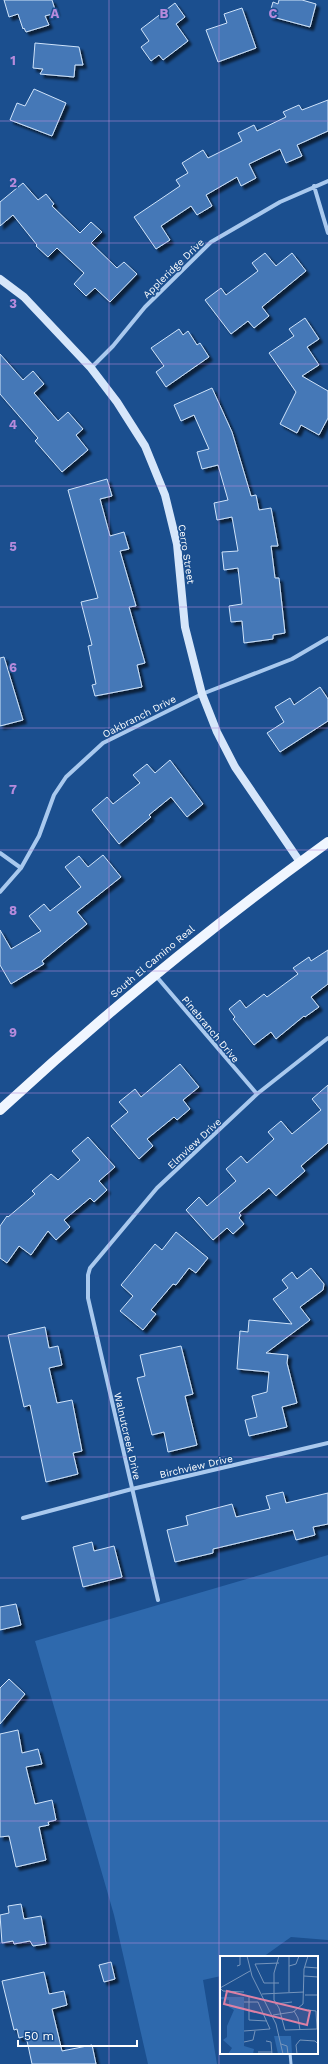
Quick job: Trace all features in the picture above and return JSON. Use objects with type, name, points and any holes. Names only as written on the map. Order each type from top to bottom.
[{"type":"main road","name":"South El Camino Real","points":[[0,1110],[53,1060],[154,974],[249,899],[328,842]]},
{"type":"street","name":"Appleridge Drive","points":[[91,368],[113,346],[145,307],[211,242],[280,202],[328,181]]},
{"type":"street","points":[[314,186],[328,233]]},
{"type":"street","name":"Cerro Street","points":[[0,279],[24,297],[91,368],[117,402],[145,446],[165,494],[177,544],[185,627],[202,694],[216,732],[235,767],[300,862]]},
{"type":"street","name":"Oakbranch Drive","points":[[0,892],[21,868],[38,836],[54,795],[66,777],[103,743],[202,694],[292,659],[328,638]]},
{"type":"street","points":[[0,853],[21,868]]},
{"type":"street","name":"Pinebranch Drive","points":[[154,974],[257,1094]]},
{"type":"street","name":"Elmview Drive","points":[[88,1275],[90,1268],[157,1188],[257,1094],[328,1038]]},
{"type":"street","name":"Walnutcreek Drive","points":[[88,1275],[88,1298],[158,1600]]},
{"type":"street","name":"Birchview Drive","points":[[22,1518],[132,1489],[328,1443]]},
{"type":"lane","points":[[290,2054],[291,2064]]},
{"type":"shaded area","points":[[328,1555],[328,1940],[291,1937],[264,1956],[220,1956],[220,1976],[203,1980],[217,2064],[148,2064],[114,1915],[35,1641]]},
{"type":"building","points":[[4,0],[52,0],[56,13],[45,16],[49,25],[26,32],[24,28],[23,29],[18,14],[9,17]]},
{"type":"building","points":[[279,0],[302,0],[316,4],[310,27],[269,16],[273,2],[278,4]]},
{"type":"building","points":[[175,3],[185,17],[176,24],[188,41],[163,60],[159,55],[151,61],[141,47],[149,41],[141,29]]},
{"type":"building","points":[[242,8],[256,48],[218,62],[206,30],[227,23],[224,14]]},
{"type":"building","points":[[35,43],[79,47],[83,65],[75,65],[74,77],[40,74],[43,69],[33,68]]},
{"type":"building","points":[[34,89],[66,103],[52,136],[10,120],[17,103],[25,106]]},
{"type":"building","points":[[328,100],[328,131],[297,145],[302,156],[286,163],[280,149],[249,164],[256,178],[241,186],[237,177],[206,195],[212,206],[197,215],[191,206],[161,226],[170,240],[156,249],[134,217],[180,186],[176,180],[188,173],[182,163],[203,150],[208,158],[242,141],[238,133],[254,125],[257,131],[286,117],[283,112],[299,105],[302,110]]},
{"type":"building","points":[[23,183],[38,200],[46,194],[54,204],[52,206],[80,233],[91,222],[102,232],[91,243],[117,268],[124,262],[137,274],[110,302],[95,288],[86,296],[74,284],[84,273],[57,248],[48,257],[36,246],[37,245],[13,215],[0,226],[0,202]]},
{"type":"building","points":[[265,253],[276,266],[292,253],[306,271],[262,307],[269,316],[254,328],[248,321],[231,334],[205,300],[221,288],[226,295],[258,271],[252,263]]},
{"type":"building","points":[[305,318],[319,339],[307,347],[319,365],[302,376],[328,391],[328,418],[319,435],[301,425],[297,433],[280,424],[296,392],[269,353],[294,336],[289,329]]},
{"type":"building","points":[[179,329],[183,335],[188,331],[197,345],[200,343],[209,357],[166,387],[156,372],[164,366],[151,348]]},
{"type":"building","points":[[0,354],[23,380],[33,371],[44,384],[34,393],[58,421],[68,412],[83,429],[76,435],[88,450],[62,472],[35,441],[38,438],[0,394]]},
{"type":"building","points":[[212,388],[232,432],[251,496],[256,495],[259,510],[271,508],[278,546],[271,546],[275,578],[279,578],[285,633],[273,635],[273,639],[244,643],[242,621],[231,622],[229,606],[242,604],[238,568],[224,570],[222,552],[238,551],[232,517],[217,520],[214,503],[228,500],[218,465],[202,469],[197,452],[209,449],[194,415],[181,421],[174,405]]},
{"type":"building","points":[[107,479],[112,496],[100,499],[110,536],[124,532],[129,549],[120,551],[136,606],[129,607],[145,663],[137,665],[142,687],[95,696],[92,685],[96,684],[88,646],[92,645],[81,602],[98,598],[68,490]]},
{"type":"building","points":[[4,657],[23,720],[0,726],[0,658]]},
{"type":"building","points":[[320,687],[328,699],[328,721],[280,752],[267,733],[284,722],[275,707],[290,698],[294,705]]},
{"type":"building","points":[[170,760],[203,804],[187,817],[171,797],[149,815],[151,817],[119,844],[92,810],[107,797],[113,804],[140,783],[133,775],[147,764],[155,773]]},
{"type":"building","points":[[103,855],[121,877],[77,912],[87,924],[42,961],[44,964],[11,984],[0,965],[0,930],[11,949],[41,931],[29,916],[44,904],[50,911],[81,887],[65,867],[79,856],[88,867]]},
{"type":"building","points":[[328,950],[328,984],[311,997],[319,1007],[305,1017],[304,1016],[276,1039],[271,1032],[254,1045],[233,1019],[235,1017],[229,1009],[240,1000],[246,1008],[264,994],[267,997],[298,974],[293,968],[309,957],[311,961]]},
{"type":"building","points":[[180,1064],[199,1087],[183,1100],[190,1109],[177,1120],[174,1117],[147,1139],[153,1146],[139,1159],[111,1126],[128,1112],[119,1102],[135,1089],[141,1097]]},
{"type":"building","points":[[328,1085],[328,1143],[301,1166],[305,1171],[276,1196],[269,1188],[239,1213],[241,1215],[239,1218],[244,1224],[233,1234],[227,1228],[213,1240],[186,1210],[199,1197],[207,1206],[236,1181],[226,1169],[241,1156],[247,1163],[274,1139],[268,1132],[281,1121],[292,1134],[321,1110],[312,1099]]},
{"type":"building","points":[[88,1137],[115,1167],[99,1181],[107,1190],[94,1202],[90,1198],[64,1220],[70,1227],[56,1240],[48,1231],[31,1255],[19,1246],[7,1263],[0,1258],[0,1226],[7,1216],[8,1217],[35,1194],[32,1191],[51,1174],[58,1180],[80,1160],[72,1151]]},
{"type":"building","points":[[176,1232],[208,1258],[196,1273],[189,1268],[176,1285],[173,1284],[151,1310],[156,1314],[143,1330],[120,1311],[133,1296],[121,1285],[155,1244],[162,1250]]},
{"type":"building","points":[[311,1268],[324,1284],[323,1290],[300,1307],[310,1320],[266,1353],[288,1355],[287,1363],[297,1403],[282,1407],[287,1427],[249,1436],[245,1420],[257,1417],[252,1396],[267,1392],[269,1372],[237,1369],[240,1331],[248,1332],[249,1320],[292,1324],[273,1299],[288,1288],[282,1280],[292,1272],[297,1279]]},
{"type":"building","points":[[45,1327],[49,1348],[58,1346],[62,1365],[49,1368],[57,1403],[72,1400],[82,1451],[73,1453],[78,1474],[46,1482],[30,1405],[24,1407],[8,1335]]},
{"type":"building","points":[[181,1346],[193,1394],[185,1396],[197,1445],[168,1452],[164,1432],[152,1435],[137,1378],[145,1376],[140,1355]]},
{"type":"building","points":[[283,1492],[286,1503],[328,1493],[328,1524],[313,1527],[315,1535],[296,1540],[293,1530],[213,1549],[213,1553],[175,1562],[167,1530],[188,1525],[186,1516],[232,1504],[236,1517],[270,1509],[266,1496]]},
{"type":"building","points":[[92,1542],[94,1551],[114,1546],[122,1577],[83,1587],[73,1547]]},
{"type":"building","points":[[16,1604],[21,1625],[0,1630],[0,1607]]},
{"type":"building","points":[[9,1679],[25,1694],[0,1724],[0,1688]]},
{"type":"building","points":[[18,1730],[22,1753],[38,1749],[42,1764],[26,1767],[35,1804],[52,1800],[56,1820],[48,1822],[49,1825],[39,1827],[46,1860],[16,1867],[9,1836],[0,1837],[0,1734]]},
{"type":"building","points":[[21,1904],[24,1919],[41,1916],[46,1944],[33,1946],[30,1941],[14,1944],[13,1941],[2,1943],[0,1915],[9,1913],[8,1906]]},
{"type":"building","points":[[111,1962],[115,1979],[104,1982],[99,1965]]},
{"type":"building","points":[[44,1972],[49,1994],[64,1991],[67,2005],[52,2009],[62,2051],[92,2045],[96,2064],[32,2064],[26,2036],[19,2038],[17,2029],[14,2030],[2,1981]]}]
